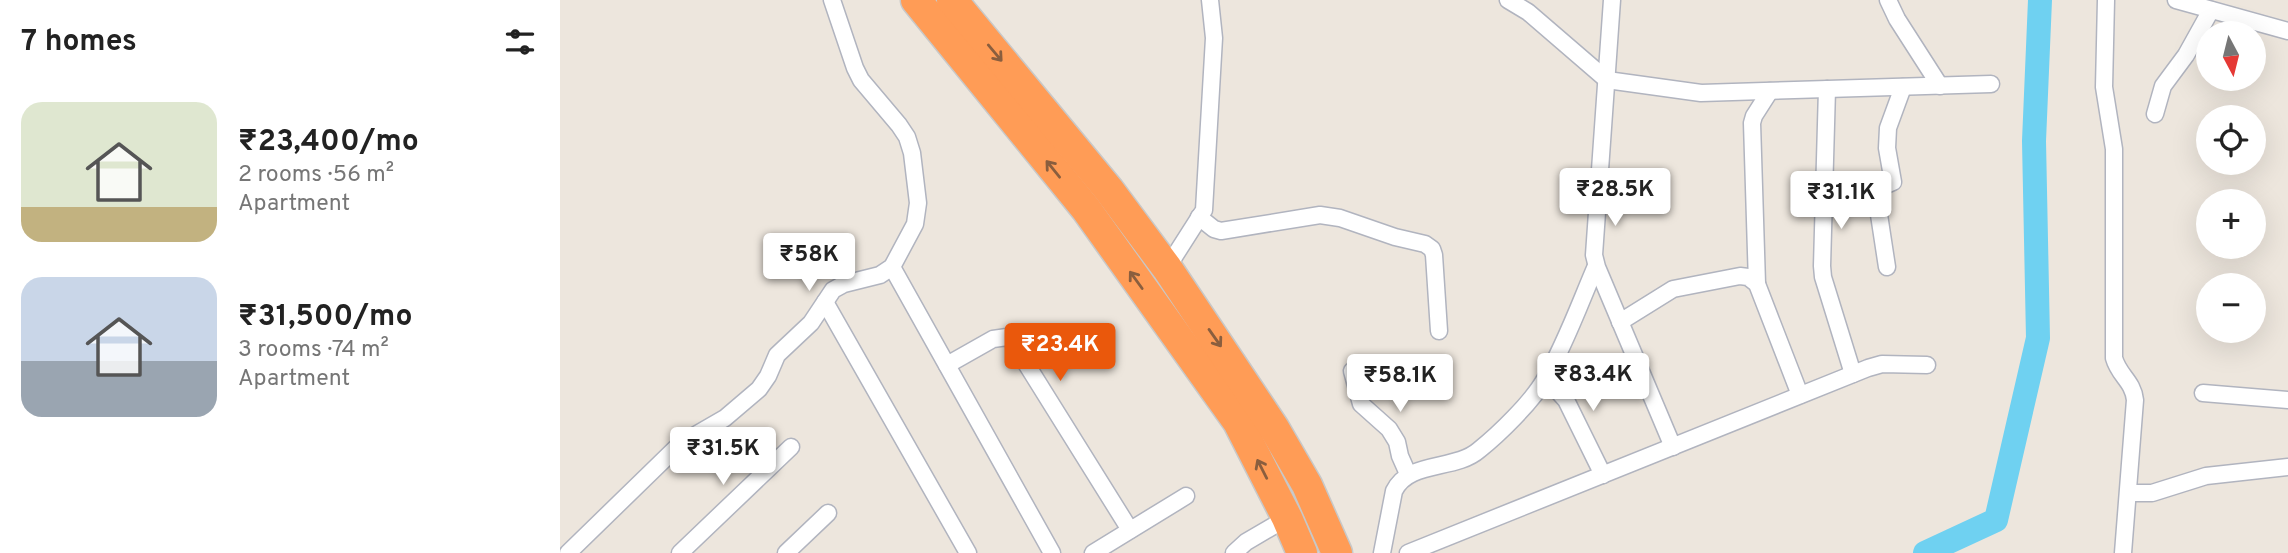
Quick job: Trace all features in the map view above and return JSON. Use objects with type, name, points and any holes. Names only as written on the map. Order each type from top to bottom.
[{"type":"highway","points":[[916,0],[1091,216],[1238,422],[1302,553]]},
{"type":"highway","points":[[952,0],[1109,190],[1167,268],[1274,428],[1307,485],[1336,553]]},
{"type":"street","points":[[568,553],[680,444],[725,418],[759,389],[777,355],[811,323],[838,286],[880,275],[892,267],[915,224],[918,214],[912,153],[899,125],[861,80],[832,0]]},
{"type":"street","points":[[1167,268],[1204,210],[1206,200],[1214,38],[1209,0]]},
{"type":"street","points":[[1515,4],[1539,0]]},
{"type":"street","points":[[1612,0],[1594,255],[1596,266],[1673,447]]},
{"type":"street","points":[[1888,0],[1897,19],[1940,86]]},
{"type":"street","points":[[2106,0],[2104,87],[2114,149],[2114,358],[2117,370],[2134,390],[2123,553]]},
{"type":"street","points":[[2176,0],[2288,31]]},
{"type":"street","points":[[1515,4],[1607,80],[1702,93],[1991,84]]},
{"type":"street","points":[[2155,114],[2163,86],[2186,55],[2211,10]]},
{"type":"street","points":[[1887,267],[1876,195],[1879,188],[1893,182],[1887,148],[1888,128],[1903,87]]},
{"type":"street","points":[[1827,89],[1822,266],[1853,374]]},
{"type":"street","points":[[1770,91],[1752,123],[1757,284],[1800,396]]},
{"type":"street","points":[[1199,217],[1214,229],[1231,231],[1320,215],[1340,218],[1425,244],[1432,248],[1434,255],[1439,331]]},
{"type":"street","points":[[1382,553],[1394,491],[1399,481],[1408,474],[1467,458],[1478,452],[1527,403],[1546,378],[1596,266]]},
{"type":"street","points":[[892,267],[1052,553]]},
{"type":"street","points":[[1620,322],[1681,286],[1740,276],[1748,277],[1757,284]]},
{"type":"street","points":[[825,302],[968,553]]},
{"type":"street","points":[[947,365],[993,339],[1007,337],[1012,341],[1130,530]]},
{"type":"street","points":[[1408,553],[1853,374],[1882,364],[1927,365]]},
{"type":"street","points":[[1352,370],[1361,404],[1389,429],[1408,474]]},
{"type":"street","points":[[1546,378],[1566,400],[1603,475]]},
{"type":"street","points":[[2203,393],[2288,401]]},
{"type":"street","points":[[680,553],[791,447]]},
{"type":"street","points":[[2129,493],[2152,493],[2206,476],[2288,467]]},
{"type":"street","points":[[1093,553],[1186,496]]},
{"type":"street","points":[[786,553],[828,513]]},
{"type":"street","points":[[1234,553],[1246,542],[1287,518]]},
{"type":"waterway","points":[[1925,553],[1996,520],[2038,338],[2034,141],[2040,0]]}]
